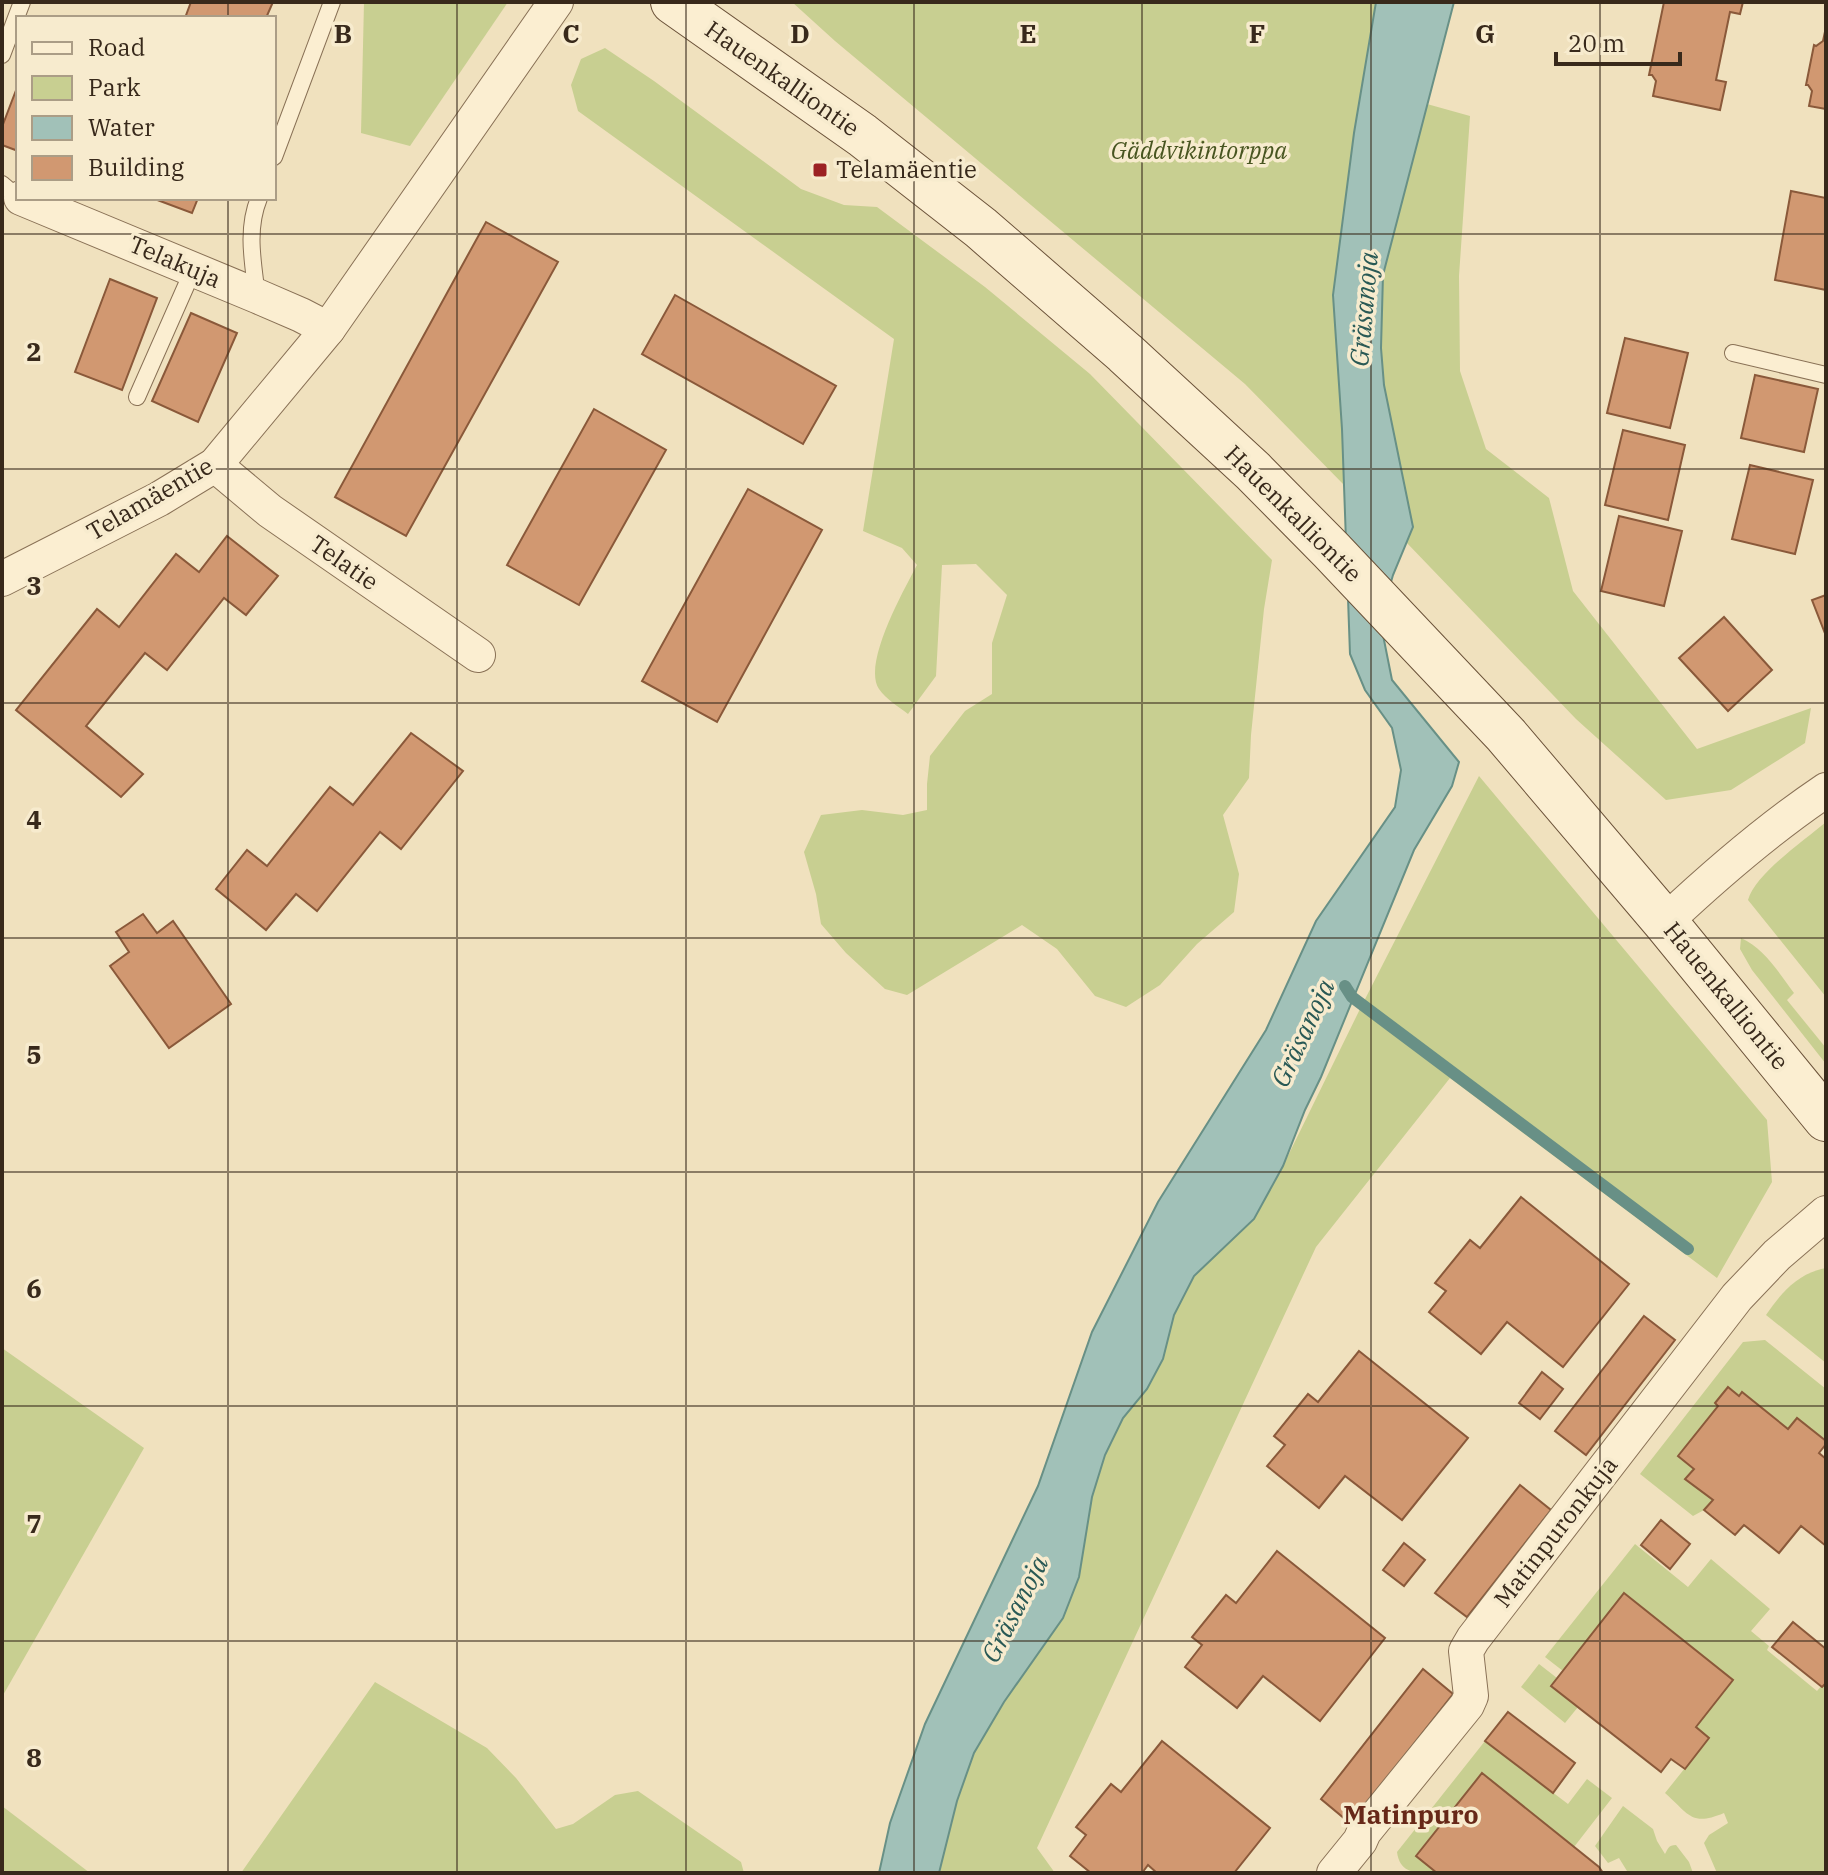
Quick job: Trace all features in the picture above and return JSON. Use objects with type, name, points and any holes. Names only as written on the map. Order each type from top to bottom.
[{"type":"main road","name":"Hauenkalliontie","points":[[673,2],[862,135],[981,228],[1125,353],[1253,471],[1506,735],[1665,922],[1826,1119]]},
{"type":"street","name":"Telamäentie","points":[[2,579],[159,499],[215,465],[328,329],[556,2]]},
{"type":"street","name":"Telakuja","points":[[28,200],[328,329]]},
{"type":"street","name":"Telatie","points":[[215,465],[270,511],[478,655]]},
{"type":"street","points":[[1665,922],[1732,861],[1826,790]]},
{"type":"street","name":"Matinpuronkuja","points":[[1334,1873],[1467,1705],[1471,1696],[1466,1651],[1473,1639],[1737,1297],[1777,1255],[1826,1213]]},
{"type":"lane","points":[[276,152],[332,2]]},
{"type":"lane","points":[[2,55],[16,18]]},
{"type":"lane","points":[[257,296],[250,238],[258,200]]},
{"type":"lane","points":[[137,397],[193,270]]},
{"type":"lane","points":[[1733,353],[1826,375]]},
{"type":"green space","points":[[364,2],[508,2],[410,146],[361,133]]},
{"type":"green space","name":"Gäddvikintorppa","points":[[792,2],[1378,2],[1342,429],[1344,485],[1245,384]]},
{"type":"green space","points":[[605,48],[801,189],[844,205],[877,207],[985,287],[1090,374],[1272,560],[1264,609],[1249,778],[1223,815],[1239,874],[1234,912],[1197,944],[1160,985],[1126,1007],[1095,996],[1057,949],[1022,925],[907,995],[885,989],[846,953],[821,924],[804,852],[821,815],[862,810],[903,815],[927,810],[930,756],[965,711],[992,694],[992,643],[1007,595],[976,564],[942,565],[936,676],[908,714],[879,689],[875,678],[880,645],[917,565],[902,548],[863,531],[894,339],[578,111],[571,85],[581,59]]},
{"type":"green space","points":[[1427,104],[1470,116],[1459,276],[1460,371],[1486,449],[1549,498],[1573,591],[1697,749],[1811,708],[1805,743],[1731,790],[1666,800],[1576,719],[1406,542],[1412,526],[1384,385],[1381,348],[1383,275]]},
{"type":"green space","points":[[1479,776],[1767,1120],[1772,1182],[1717,1278],[1450,1078],[1316,1247],[1037,1848],[1055,1873],[939,1873],[957,1801],[974,1753],[1004,1702],[1063,1618],[1079,1577],[1092,1497],[1105,1456],[1123,1418],[1147,1389],[1163,1359],[1174,1315],[1194,1276],[1254,1219]]},
{"type":"green space","points":[[1826,822],[1826,997],[1748,900],[1752,890],[1770,869]]},
{"type":"green space","points":[[1741,938],[1764,955],[1794,993],[1787,1000],[1826,1048],[1826,1064],[1752,970],[1740,949]]},
{"type":"green space","points":[[1826,1268],[1826,1363],[1766,1315],[1791,1285],[1807,1274]]},
{"type":"green space","points":[[1765,1340],[1826,1389],[1826,1441],[1797,1418],[1788,1429],[1743,1392],[1739,1396],[1727,1388],[1716,1403],[1718,1406],[1678,1456],[1694,1469],[1686,1479],[1713,1500],[1693,1516],[1640,1474],[1743,1342]]},
{"type":"green space","points":[[2,1348],[144,1448],[2,1697]]},
{"type":"green space","points":[[1635,1544],[1688,1587],[1711,1559],[1770,1609],[1751,1631],[1769,1646],[1767,1650],[1817,1691],[1823,1684],[1826,1686],[1826,1873],[1717,1873],[1704,1843],[1709,1835],[1728,1823],[1724,1813],[1704,1819],[1691,1816],[1665,1793],[1709,1738],[1696,1727],[1733,1680],[1624,1594],[1563,1671],[1545,1657]]},
{"type":"green space","points":[[1539,1664],[1557,1678],[1551,1686],[1578,1707],[1565,1723],[1521,1687]]},
{"type":"green space","points":[[375,1682],[487,1748],[516,1778],[556,1829],[573,1824],[615,1795],[638,1791],[741,1862],[744,1873],[241,1873]]},
{"type":"green space","points":[[1485,1741],[1568,1804],[1587,1779],[1612,1798],[1574,1847],[1482,1773],[1416,1855],[1437,1873],[1406,1869],[1397,1852]]},
{"type":"green space","points":[[2,1806],[90,1873],[2,1873]]},
{"type":"green space","points":[[1623,1806],[1653,1829],[1665,1854],[1676,1845],[1693,1873],[1624,1873],[1627,1871],[1619,1858],[1608,1863],[1595,1846]]},
{"type":"water","name":"Gräsanoja","points":[[1376,2],[1454,2],[1383,275],[1381,348],[1384,385],[1413,527],[1393,575],[1380,620],[1392,680],[1459,762],[1452,786],[1414,850],[1283,1166],[1254,1219],[1194,1276],[1174,1315],[1163,1359],[1147,1389],[1123,1418],[1105,1455],[1092,1497],[1079,1577],[1063,1618],[1004,1702],[974,1753],[957,1801],[939,1873],[879,1873],[890,1823],[925,1724],[1038,1486],[1092,1332],[1158,1202],[1266,1030],[1316,921],[1395,807],[1401,770],[1392,728],[1365,690],[1350,654],[1342,429],[1333,295],[1354,133]]},
{"type":"building","points":[[191,2],[273,2],[267,16],[186,16]]},
{"type":"building","points":[[1664,2],[1743,2],[1740,14],[1730,12],[1716,80],[1726,82],[1720,110],[1653,96],[1656,81],[1649,75]]},
{"type":"building","points":[[1826,27],[1826,109],[1809,106],[1812,91],[1806,85],[1814,45],[1823,41]]},
{"type":"building","points":[[16,90],[16,150],[2,145],[2,127]]},
{"type":"building","points":[[1791,191],[1826,198],[1826,290],[1775,280]]},
{"type":"building","points":[[157,200],[197,200],[192,213]]},
{"type":"building","points":[[486,222],[558,262],[406,536],[335,497]]},
{"type":"building","points":[[110,279],[157,298],[122,390],[75,372]]},
{"type":"building","points":[[675,295],[836,386],[803,444],[642,354]]},
{"type":"building","points":[[191,313],[237,333],[198,422],[152,401]]},
{"type":"building","points":[[1625,338],[1688,353],[1670,428],[1607,413]]},
{"type":"building","points":[[1755,375],[1818,389],[1804,452],[1741,438]]},
{"type":"building","points":[[594,409],[666,450],[579,605],[507,565]]},
{"type":"building","points":[[1623,430],[1685,445],[1668,520],[1605,505]]},
{"type":"building","points":[[1750,465],[1813,480],[1795,554],[1732,539]]},
{"type":"building","points":[[748,489],[822,530],[717,722],[642,681]]},
{"type":"building","points":[[1619,516],[1682,531],[1664,606],[1601,591]]},
{"type":"building","points":[[227,536],[278,576],[246,615],[224,598],[167,670],[145,653],[86,726],[143,774],[121,797],[16,710],[97,609],[119,627],[176,554],[199,572]]},
{"type":"building","points":[[1826,595],[1826,636],[1812,600]]},
{"type":"building","points":[[1724,617],[1772,670],[1728,711],[1679,658]]},
{"type":"building","points":[[411,733],[463,771],[401,849],[380,832],[317,911],[296,894],[266,930],[216,889],[247,850],[267,866],[330,787],[353,805]]},
{"type":"building","points":[[143,914],[157,933],[173,921],[231,1004],[169,1048],[110,966],[129,952],[116,932]]},
{"type":"building","points":[[1521,1197],[1629,1284],[1563,1367],[1507,1322],[1481,1354],[1429,1312],[1446,1291],[1435,1283],[1470,1240],[1480,1248]]},
{"type":"building","points":[[1644,1316],[1675,1340],[1586,1455],[1555,1431]]},
{"type":"building","points":[[1359,1351],[1468,1438],[1402,1520],[1345,1476],[1319,1508],[1267,1466],[1285,1445],[1274,1436],[1308,1394],[1318,1402]]},
{"type":"building","points":[[1542,1372],[1563,1389],[1540,1419],[1519,1403]]},
{"type":"building","points":[[1728,1387],[1739,1396],[1742,1392],[1788,1429],[1797,1418],[1826,1441],[1819,1453],[1826,1459],[1826,1546],[1801,1526],[1779,1553],[1744,1525],[1735,1535],[1704,1510],[1713,1500],[1685,1479],[1694,1469],[1678,1456],[1718,1406],[1715,1403]]},
{"type":"building","points":[[1520,1485],[1551,1510],[1467,1617],[1435,1593]]},
{"type":"building","points":[[1661,1520],[1690,1544],[1670,1569],[1641,1545]]},
{"type":"building","points":[[1404,1543],[1425,1560],[1404,1586],[1383,1570]]},
{"type":"building","points":[[1277,1551],[1385,1638],[1320,1721],[1263,1676],[1237,1708],[1185,1667],[1202,1645],[1192,1637],[1226,1595],[1236,1603]]},
{"type":"building","points":[[1624,1593],[1733,1680],[1696,1727],[1709,1738],[1685,1769],[1671,1759],[1661,1772],[1551,1686]]},
{"type":"building","points":[[1793,1622],[1826,1649],[1826,1683],[1822,1687],[1772,1647]]},
{"type":"building","points":[[1423,1669],[1453,1694],[1351,1824],[1321,1799]]},
{"type":"building","points":[[1508,1712],[1575,1763],[1553,1793],[1485,1741]]},
{"type":"building","points":[[1162,1741],[1270,1828],[1234,1873],[1157,1873],[1148,1865],[1142,1873],[1091,1873],[1070,1856],[1086,1835],[1076,1827],[1111,1784],[1121,1792]]},
{"type":"building","points":[[1482,1773],[1603,1873],[1437,1873],[1416,1856]]},
{"type":"waterway","name":"Gräsanoja","points":[[1345,986],[1352,997],[1688,1249]]},
{"type":"place","name":"Telamäentie","points":[[820,170]]},
{"type":"district","name":"Matinpuro","points":[[1411,1815]]}]
